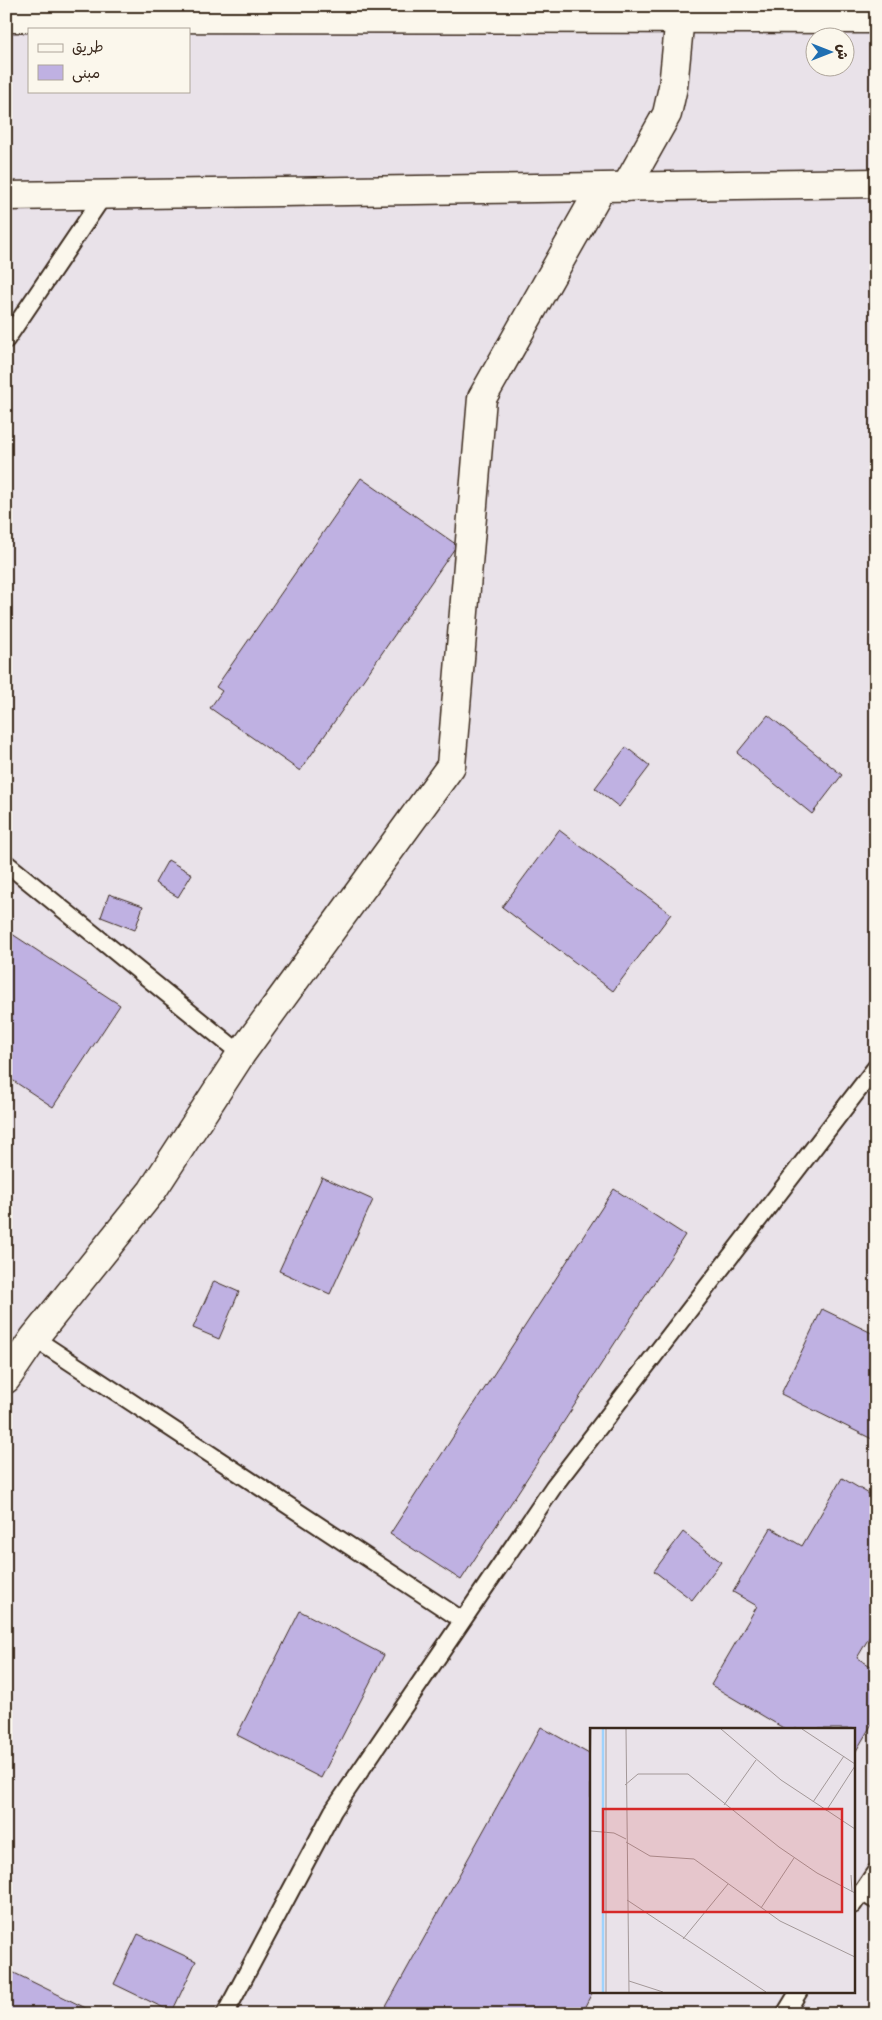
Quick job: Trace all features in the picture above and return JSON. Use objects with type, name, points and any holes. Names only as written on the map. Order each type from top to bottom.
[{"type":"street","points":[[6,18],[681,13],[876,19]]},
{"type":"street","points":[[6,1379],[34,1338],[152,1191],[241,1054],[451,766],[482,398],[613,187],[667,114],[673,87],[681,13]]},
{"type":"street","points":[[6,196],[876,183]]},
{"type":"lane","points":[[6,340],[104,195]]},
{"type":"lane","points":[[6,863],[241,1054]]},
{"type":"lane","points":[[225,2014],[333,1811],[554,1486],[876,1067]]},
{"type":"lane","points":[[34,1338],[462,1620]]},
{"type":"lane","points":[[876,1871],[857,1898],[876,1901]]},
{"type":"lane","points":[[785,2014],[798,1992]]},
{"type":"building","points":[[361,478],[457,545],[300,771],[210,708],[222,691],[216,687]]},
{"type":"building","points":[[768,715],[842,775],[812,814],[737,753]]},
{"type":"building","points":[[626,747],[650,766],[619,807],[595,788]]},
{"type":"building","points":[[559,830],[671,914],[613,991],[502,907]]},
{"type":"building","points":[[168,860],[192,874],[178,897],[155,883]]},
{"type":"building","points":[[109,894],[143,906],[135,930],[101,917]]},
{"type":"building","points":[[6,930],[120,1005],[53,1107],[6,1076]]},
{"type":"building","points":[[322,1177],[373,1200],[330,1294],[279,1271]]},
{"type":"building","points":[[614,1189],[685,1235],[461,1580],[390,1534]]},
{"type":"building","points":[[214,1281],[239,1292],[219,1339],[193,1328]]},
{"type":"building","points":[[822,1309],[876,1335],[876,1441],[781,1394]]},
{"type":"building","points":[[842,1478],[876,1498],[876,1626],[857,1658],[876,1669],[876,1717],[854,1754],[854,1728],[783,1728],[711,1685],[757,1606],[733,1592],[771,1528],[802,1546]]},
{"type":"building","points":[[683,1532],[721,1562],[692,1600],[654,1571]]},
{"type":"building","points":[[300,1611],[384,1655],[321,1778],[237,1735]]},
{"type":"building","points":[[541,1727],[590,1754],[590,1992],[592,1992],[581,2014],[382,2014]]},
{"type":"building","points":[[138,1934],[196,1961],[172,2012],[114,1984]]},
{"type":"building","points":[[6,1969],[98,2014],[6,2014]]}]
